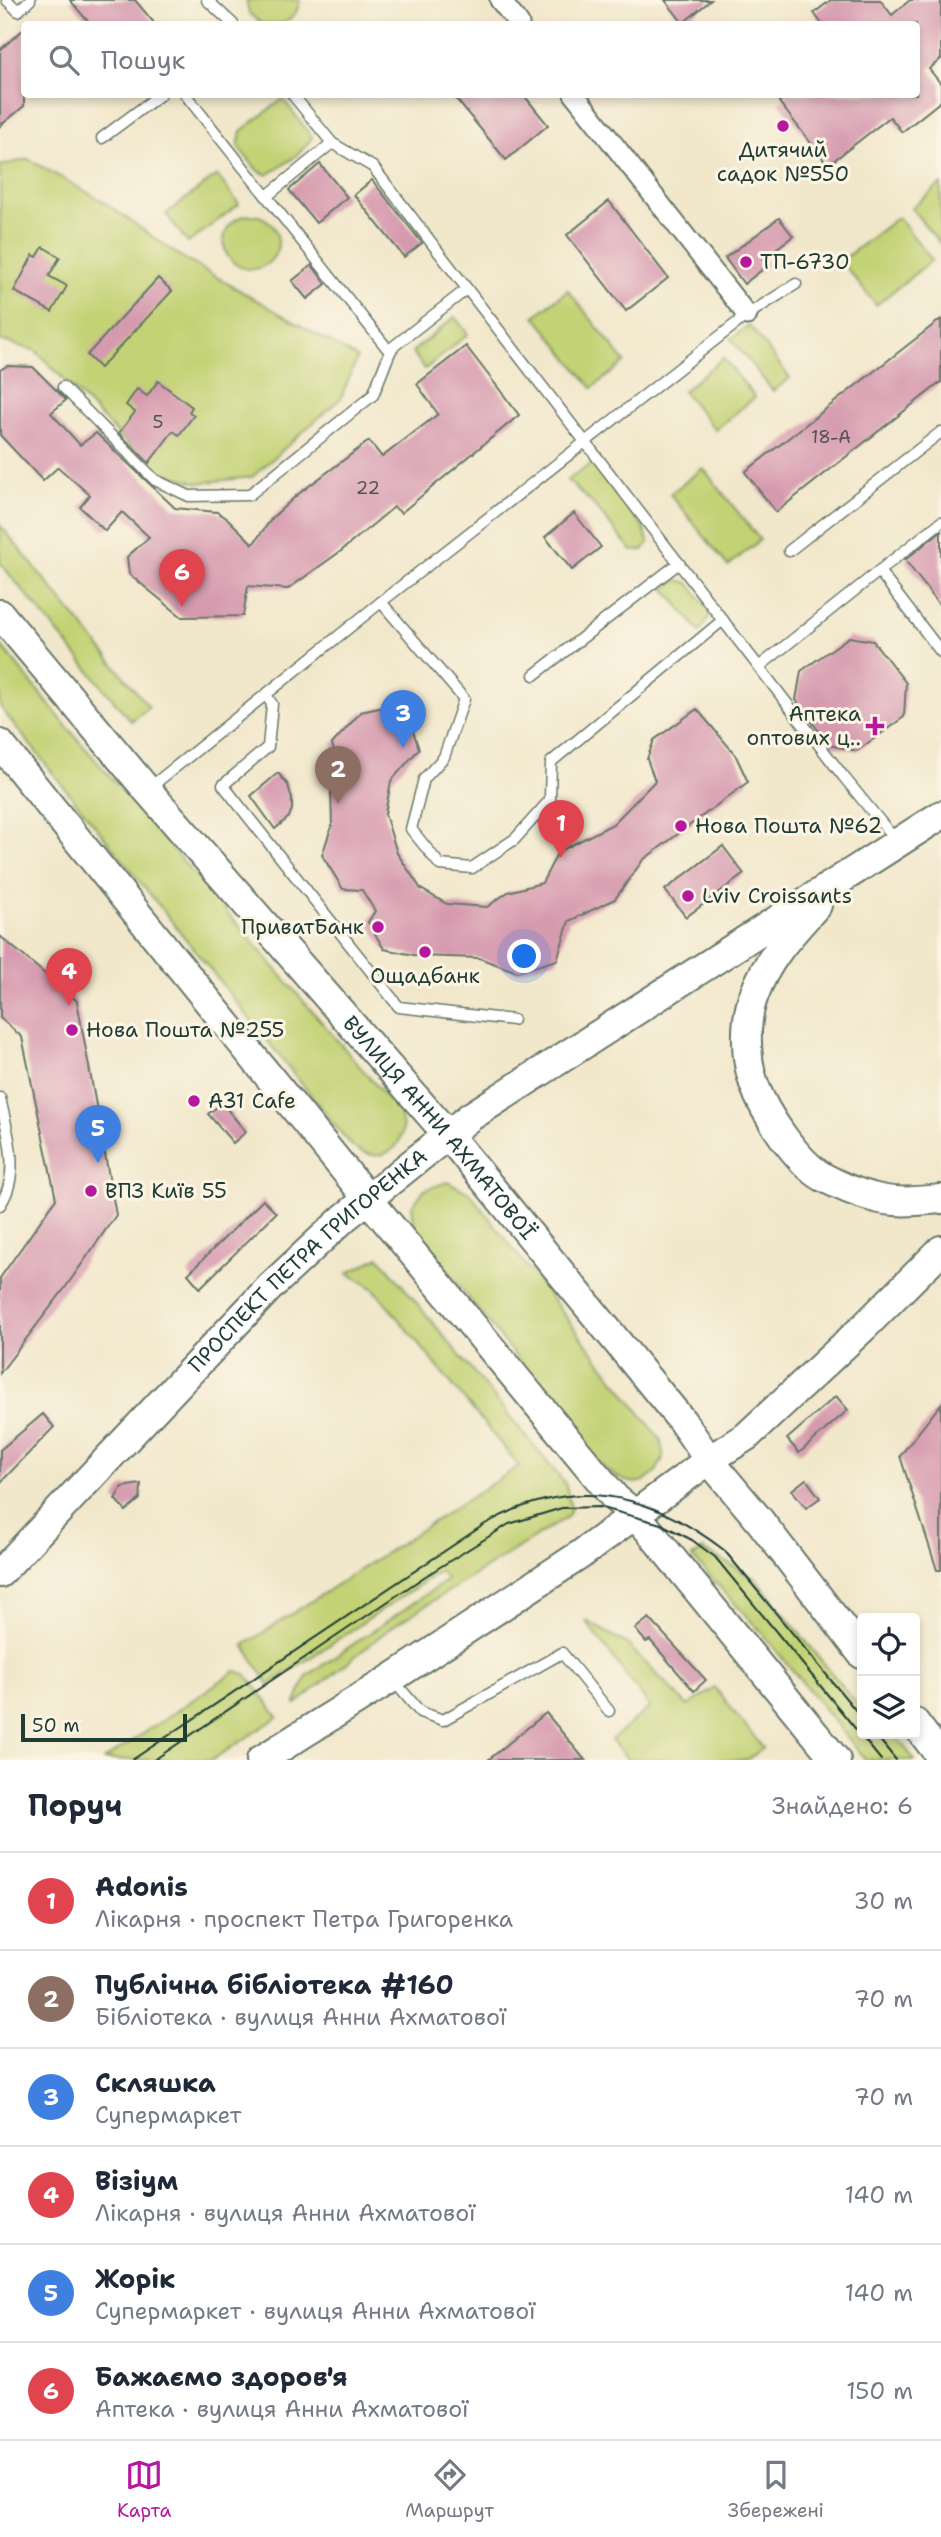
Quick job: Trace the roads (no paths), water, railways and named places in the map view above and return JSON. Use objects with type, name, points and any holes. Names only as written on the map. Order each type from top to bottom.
[{"type":"main road","name":"ВУЛИЦЯ АННИ АХМАТОВОЇ","points":[[0,614],[147,789],[448,1135],[682,1421],[709,1460],[760,1521],[857,1647]]},
{"type":"main road","points":[[0,744],[368,1199],[615,1498],[635,1514],[836,1760]]},
{"type":"main road","name":"ПРОСПЕКТ ПЕТРА ГРИГОРЕНКА","points":[[0,1573],[270,1287],[344,1218],[470,1116],[941,816]]},
{"type":"main road","points":[[840,879],[772,956],[753,997],[747,1042],[754,1085],[776,1126],[796,1154],[822,1176],[873,1198],[906,1202],[941,1199]]},
{"type":"main road","points":[[261,1760],[580,1555],[709,1460],[747,1436],[941,1250]]},
{"type":"main road","points":[[920,1730],[941,1757]]},
{"type":"street","points":[[500,0],[517,21]]},
{"type":"street","points":[[577,98],[747,315]]},
{"type":"lane","points":[[7,0],[18,11],[30,0]]},
{"type":"lane","points":[[207,0],[230,21]]},
{"type":"lane","points":[[102,138],[156,98]]},
{"type":"lane","points":[[188,98],[390,352]]},
{"type":"lane","points":[[295,98],[332,143],[373,167],[843,776],[898,842]]},
{"type":"lane","points":[[267,196],[332,143]]},
{"type":"lane","points":[[147,789],[747,315],[796,284]]},
{"type":"lane","points":[[63,387],[155,480],[189,496],[249,495],[373,395],[390,352],[467,289]]},
{"type":"lane","points":[[789,551],[941,432]]},
{"type":"lane","points":[[760,666],[941,522]]},
{"type":"lane","points":[[534,675],[679,563]]},
{"type":"lane","points":[[879,572],[941,652]]},
{"type":"lane","points":[[381,602],[464,699],[444,757],[424,779],[411,829],[440,865],[472,868],[514,839],[550,800],[551,762],[723,620]]},
{"type":"lane","points":[[265,695],[272,704],[268,747],[223,785],[399,1007],[513,1020]]},
{"type":"lane","points":[[0,1098],[14,1162],[0,1205]]},
{"type":"lane","points":[[392,1678],[420,1712],[443,1720],[562,1653],[609,1711]]},
{"type":"tram line","points":[[132,1760],[485,1524],[517,1509],[548,1499],[579,1495],[608,1496],[637,1503],[666,1514],[724,1550],[857,1712]]},
{"type":"tram line","points":[[154,1760],[424,1577],[509,1524],[562,1508],[599,1507],[661,1524],[692,1540],[715,1557],[881,1760]]},
{"type":"tram line","points":[[879,1739],[896,1760]]},
{"type":"place","name":"Дитячий садок №550","points":[[783,126]]},
{"type":"place","name":"ТП-6730","points":[[746,262]]},
{"type":"place","name":"Бажаємо здоров'я","points":[[182,607]]},
{"type":"place","name":"Аптека оптових ц‥","points":[[875,726]]},
{"type":"place","name":"Скляшка","points":[[403,748]]},
{"type":"place","name":"Публічна бібліотека #160","points":[[338,804]]},
{"type":"place","name":"Нова Пошта №62","points":[[681,826]]},
{"type":"place","name":"Adonis","points":[[561,858]]},
{"type":"place","name":"Lviv Croissants","points":[[688,896]]},
{"type":"place","name":"ПриватБанк","points":[[378,927]]},
{"type":"place","name":"Ощадбанк","points":[[425,952]]},
{"type":"place","name":"Візіум","points":[[69,1006]]},
{"type":"place","name":"Нова Пошта №255","points":[[72,1030]]},
{"type":"place","name":"A31 Cafe","points":[[194,1101]]},
{"type":"place","name":"Жорік","points":[[98,1163]]},
{"type":"place","name":"ВПЗ Київ 55","points":[[91,1191]]}]
